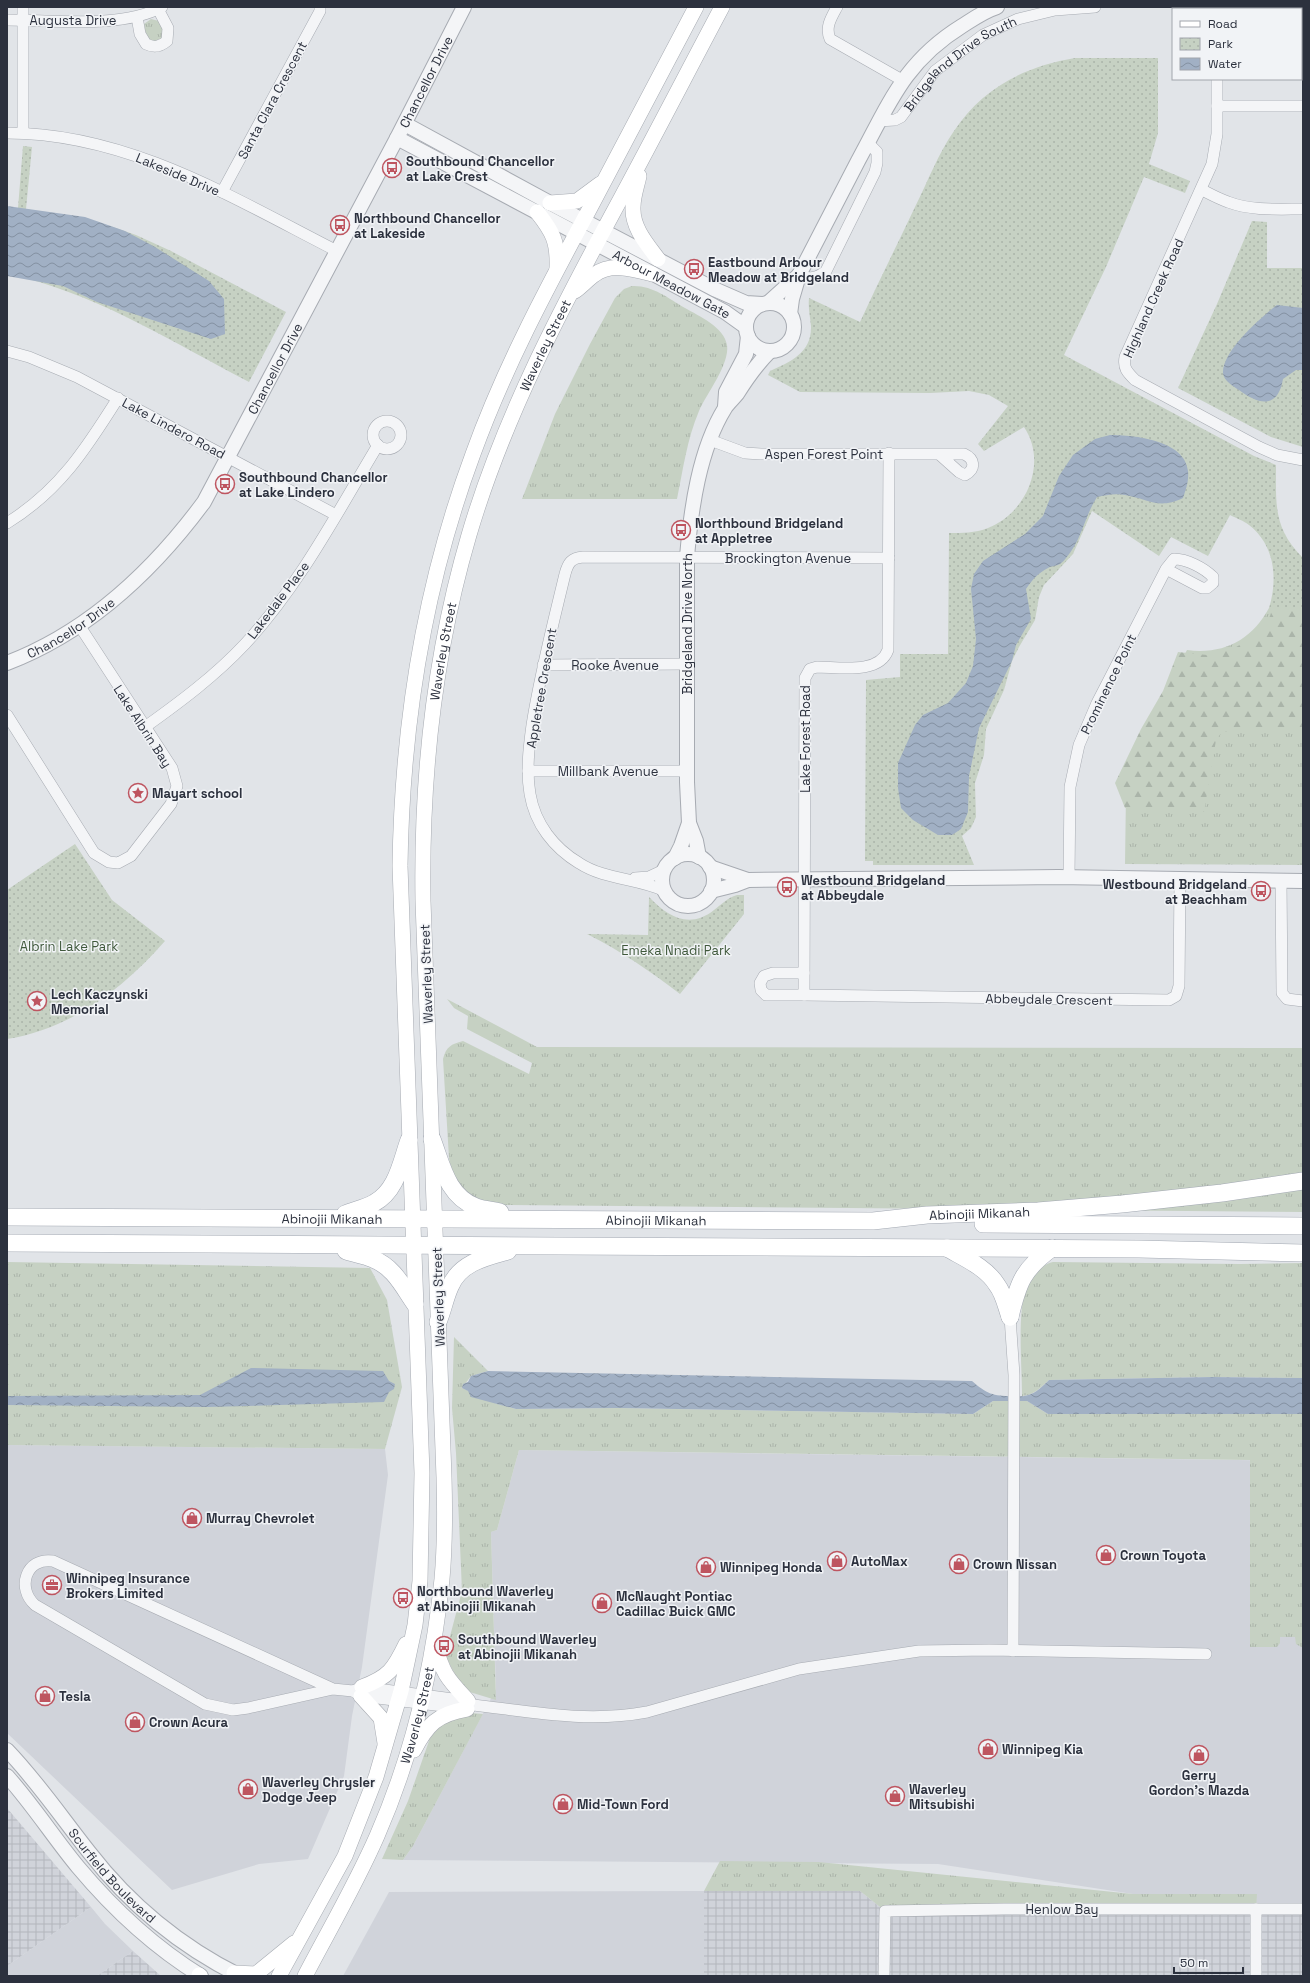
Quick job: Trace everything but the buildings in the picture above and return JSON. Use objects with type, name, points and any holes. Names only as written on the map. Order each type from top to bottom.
[{"type":"main road","name":"Waverley Street","points":[[279,1976],[345,1856],[376,1778],[400,1696],[415,1625],[420,1581],[422,1516],[400,841],[406,743],[418,663],[441,556],[472,456],[504,376],[557,270],[696,7]]},
{"type":"main road","name":"Waverley Street","points":[[305,1976],[312,1969],[366,1859],[398,1780],[422,1699],[434,1640],[442,1579],[445,1533],[422,852],[428,750],[437,681],[457,582],[484,490],[527,380],[570,294],[722,7]]},
{"type":"main road","points":[[642,159],[633,202],[633,213],[638,231],[658,259]]},
{"type":"main road","points":[[550,203],[577,201],[605,180]]},
{"type":"main road","points":[[537,212],[555,238],[557,270]]},
{"type":"main road","points":[[570,294],[584,285],[595,274],[606,269],[620,267],[652,274]]},
{"type":"main road","points":[[432,1139],[446,1178],[459,1196],[477,1207],[528,1219]]},
{"type":"main road","points":[[330,1219],[370,1205],[386,1195],[396,1180],[409,1140]]},
{"type":"main road","name":"Abinojii Mikanah","points":[[7,1217],[873,1221],[926,1215],[1038,1211],[1122,1204],[1222,1193],[1303,1181]]},
{"type":"main road","points":[[873,1221],[929,1224],[1303,1226]]},
{"type":"main road","name":"Abinojii Mikanah","points":[[7,1243],[1052,1248],[1303,1253]]},
{"type":"main road","points":[[1202,1250],[1250,1243],[1303,1243]]},
{"type":"main road","points":[[329,1245],[373,1259],[383,1264],[399,1279],[415,1304]]},
{"type":"main road","points":[[438,1322],[450,1287],[458,1273],[480,1260],[525,1246]]},
{"type":"main road","points":[[947,1248],[978,1267],[994,1280],[1002,1293],[1010,1317]]},
{"type":"main road","points":[[1010,1317],[1016,1293],[1023,1275],[1039,1257],[1052,1248]]},
{"type":"main road","points":[[386,1748],[381,1718],[359,1691],[379,1681],[390,1672],[397,1662],[415,1625]]},
{"type":"main road","points":[[398,1780],[423,1733],[435,1720],[470,1705],[447,1678],[441,1666],[434,1640]]},
{"type":"main road","points":[[237,1975],[256,1974],[302,1935]]},
{"type":"street","points":[[22,133],[23,7]]},
{"type":"street","name":"Santa Clara Crescent","points":[[222,192],[320,7]]},
{"type":"street","name":"Chancellor Drive","points":[[7,663],[37,649],[79,625],[129,587],[163,553],[204,502],[229,458],[464,7]]},
{"type":"street","points":[[837,7],[829,23],[827,32],[830,39],[902,80]]},
{"type":"street","name":"Bridgeland Drive South","points":[[878,121],[894,120],[901,117],[935,72],[983,35],[1018,19],[1055,10],[1094,7]]},
{"type":"street","points":[[137,17],[140,34],[146,44],[157,47],[163,45],[167,41],[168,28],[160,8]]},
{"type":"street","name":"Augusta Drive","points":[[7,20],[118,20],[137,17],[160,8]]},
{"type":"street","name":"Bridgeland Drive South","points":[[790,314],[792,298],[799,275],[878,121],[902,80],[933,47],[954,31],[991,8]]},
{"type":"street","name":"Highland Creek Road","points":[[1217,80],[1216,150],[1212,164],[1202,190],[1125,357],[1124,365],[1126,371],[1135,380],[1259,447],[1277,455],[1303,460]]},
{"type":"street","points":[[1217,106],[1303,106]]},
{"type":"street","points":[[404,124],[550,203],[580,227]]},
{"type":"street","name":"Lakeside Drive","points":[[7,133],[22,133],[67,138],[124,151],[191,176],[337,251]]},
{"type":"street","points":[[397,138],[537,212],[580,227],[600,237]]},
{"type":"street","points":[[799,275],[806,278],[817,277],[826,271],[875,172],[877,152],[868,143]]},
{"type":"street","points":[[1202,190],[1228,202],[1244,206],[1268,209],[1303,209]]},
{"type":"street","name":"Arbour Meadow Gate","points":[[600,237],[658,259],[741,301],[751,304],[765,303]]},
{"type":"street","name":"Arbour Meadow Gate","points":[[600,237],[652,274],[729,314],[747,331]]},
{"type":"street","name":"Bridgeland Drive South","points":[[765,303],[799,275]]},
{"type":"street","points":[[765,303],[778,305],[790,314],[794,327],[790,341],[781,348],[770,351],[759,348],[747,331],[749,315],[754,308],[765,303]]},
{"type":"street","name":"Bridgeland Drive North","points":[[725,407],[726,392],[746,354],[747,331]]},
{"type":"street","name":"Lake Lindero Road","points":[[7,351],[29,357],[77,376],[336,515]]},
{"type":"street","name":"Bridgeland Drive North","points":[[699,857],[696,841],[689,823],[687,771],[687,557],[693,504],[710,440],[725,407],[734,397],[756,365],[770,351]]},
{"type":"street","points":[[7,523],[35,504],[58,483],[88,446],[118,398]]},
{"type":"street","name":"Aspen Forest Point","points":[[710,440],[738,451],[761,454],[889,453],[940,455]]},
{"type":"street","name":"Lakedale Place","points":[[145,727],[208,679],[244,645],[271,613],[292,586],[378,445]]},
{"type":"street","name":"Lake Forest Road","points":[[804,878],[805,678],[810,669],[817,667],[868,666],[881,662],[888,650],[889,453]]},
{"type":"street","name":"Appletree Crescent","points":[[664,870],[650,876],[629,878],[606,876],[592,871],[564,853],[542,828],[535,812],[530,794],[528,770],[535,706],[543,665],[565,574],[570,562],[573,559],[583,557],[687,557]]},
{"type":"street","name":"Brockington Avenue","points":[[687,557],[889,558]]},
{"type":"street","name":"Prominence Point","points":[[1069,877],[1070,787],[1079,745],[1097,703],[1166,569]]},
{"type":"street","name":"Lake Albrin Bay","points":[[7,715],[94,853],[109,862],[118,863],[131,856],[167,810],[174,799],[178,786],[172,768],[79,625]]},
{"type":"street","name":"Rooke Avenue","points":[[543,665],[687,664]]},
{"type":"street","name":"Millbank Avenue","points":[[528,770],[687,771]]},
{"type":"street","name":"Bridgeland Drive North","points":[[675,858],[689,823]]},
{"type":"street","points":[[710,867],[714,883],[711,891],[702,902],[688,906],[674,902],[665,891],[662,880],[664,870],[675,858],[691,854],[699,857],[710,867],[748,880]]},
{"type":"street","points":[[711,891],[748,880],[804,878],[1069,877],[1303,881]]},
{"type":"street","name":"Appletree Crescent","points":[[629,878],[665,891]]},
{"type":"street","points":[[804,878],[804,995]]},
{"type":"street","name":"Abbeydale Crescent","points":[[804,973],[773,973],[764,976],[760,983],[761,990],[766,994],[804,995],[1169,1000],[1176,996],[1179,986],[1180,879]]},
{"type":"street","points":[[1281,880],[1282,993],[1287,999],[1303,1001]]},
{"type":"street","points":[[1010,1317],[1014,1375],[1012,1650]]},
{"type":"street","points":[[333,1689],[53,1561],[46,1560],[37,1562],[29,1571],[26,1579],[26,1593],[35,1605],[205,1704],[233,1710],[333,1689],[555,1716],[589,1718],[626,1716],[686,1702],[799,1669],[919,1651],[1012,1650],[1206,1654]]},
{"type":"street","name":"Scurfield Boulevard","points":[[7,1750],[115,1884],[148,1916],[179,1941],[213,1963],[237,1975]]},
{"type":"street","name":"Scurfield Boulevard","points":[[7,1776],[78,1867],[124,1918],[156,1946],[200,1976]]},
{"type":"street","name":"Henlow Bay","points":[[884,1976],[885,1911],[1004,1908],[1303,1909]]},
{"type":"street","points":[[1256,1909],[1256,1976]]},
{"type":"shaded area","points":[[7,1445],[385,1449],[388,1475],[362,1667],[352,1716],[344,1776],[308,1859],[259,1864],[172,1890],[7,1733]]},
{"type":"shaded area","points":[[519,1450],[1303,1461],[1303,1909],[1256,1909],[1256,1894],[1133,1894],[938,1864],[403,1860],[413,1846],[496,1689],[491,1532],[497,1530]]},
{"type":"shaded area","points":[[7,1808],[91,1907],[7,1966]]},
{"type":"shaded area","points":[[704,1891],[704,1976],[343,1976],[389,1892]]},
{"type":"shaded area","points":[[704,1891],[860,1891],[885,1911],[1303,1909],[1303,1976],[704,1976]]},
{"type":"shaded area","points":[[91,1907],[105,1924],[133,1951],[97,1976],[7,1976],[7,1966]]},
{"type":"shaded area","points":[[133,1951],[161,1976],[97,1976]]},
{"type":"green space","points":[[151,19],[159,21],[165,33],[161,41],[150,41],[146,36],[144,24]]},
{"type":"green space","points":[[1075,58],[1158,58],[1158,133],[1149,164],[1190,181],[1185,193],[1144,177],[1106,267],[1064,355],[1254,456],[1276,465],[1276,492],[1278,515],[1281,526],[1293,547],[1303,558],[1303,608],[1269,608],[1272,597],[1273,574],[1269,552],[1258,533],[1247,524],[1230,515],[1208,556],[1171,537],[1159,556],[1092,511],[1073,554],[1044,585],[1039,597],[1035,620],[1012,661],[1004,690],[986,729],[984,755],[975,783],[976,817],[971,828],[962,836],[974,865],[873,865],[873,861],[865,861],[866,680],[900,677],[900,654],[948,654],[949,533],[964,533],[983,530],[1002,521],[1013,511],[1023,499],[1030,485],[1034,455],[1031,441],[1024,427],[984,451],[978,444],[1008,406],[989,395],[969,391],[930,393],[800,392],[768,375],[770,371],[799,355],[808,343],[811,326],[809,298],[860,322],[933,168],[954,131],[965,116],[992,91],[1007,81],[1039,67]]},
{"type":"green space","points":[[23,146],[32,147],[26,209],[110,226],[136,235],[171,251],[286,312],[249,382],[112,310],[55,287],[25,278],[18,208]]},
{"type":"green space","points":[[1252,221],[1267,222],[1267,268],[1303,268],[1303,447],[1271,437],[1178,388],[1217,304]]},
{"type":"green space","points":[[632,286],[639,286],[653,290],[704,318],[716,327],[725,339],[727,345],[727,353],[722,369],[699,411],[691,432],[677,499],[522,499],[555,414],[590,344],[615,298],[624,289]]},
{"type":"green space","points":[[1275,517],[1281,534],[1303,561],[1303,727],[1222,732],[1216,740],[1204,812],[1125,808],[1115,783],[1141,729],[1163,691],[1178,652],[1207,655],[1233,649],[1261,632],[1270,616],[1280,585]]},
{"type":"green space","points":[[1269,608],[1303,608],[1303,865],[1125,864],[1126,792],[1144,730],[1187,650],[1213,650],[1235,643],[1254,629]]},
{"type":"green space","name":"Albrin Lake Park","points":[[75,844],[112,900],[165,941],[132,975],[95,1004],[53,1026],[30,1034],[7,1039],[7,890]]},
{"type":"green space","name":"Emeka Nnadi Park","points":[[737,895],[744,895],[744,914],[680,994],[658,977],[612,947],[587,934],[648,935],[649,897],[671,915],[687,920],[705,916],[727,899]]},
{"type":"green space","points":[[447,999],[537,1047],[1303,1048],[1303,1212],[503,1205],[483,1201],[475,1199],[463,1190],[456,1180],[450,1163],[443,1059],[444,1055],[447,1049],[455,1043],[463,1041],[529,1074],[532,1063],[467,1029],[468,1016],[454,1008]]},
{"type":"green space","points":[[7,1262],[370,1268],[387,1300],[402,1387],[385,1449],[7,1445]]},
{"type":"green space","points":[[1053,1262],[1240,1264],[1303,1263],[1303,1378],[1212,1377],[1049,1380],[1033,1393],[1022,1396],[1021,1326],[1023,1298],[1030,1278],[1045,1265]]},
{"type":"green space","points":[[454,1337],[488,1371],[471,1376],[462,1388],[495,1403],[516,1409],[618,1408],[973,1414],[993,1401],[1027,1401],[1048,1414],[1303,1414],[1303,1648],[1296,1644],[1295,1637],[1280,1637],[1280,1643],[1277,1647],[1250,1647],[1250,1460],[519,1450],[497,1530],[491,1532],[496,1700],[463,1690],[445,1655],[462,1591],[456,1453],[452,1408]]},
{"type":"green space","points":[[471,1713],[483,1714],[413,1846],[403,1860],[382,1859],[408,1801],[430,1738],[445,1719]]},
{"type":"green space","points":[[720,1861],[819,1862],[1133,1894],[1257,1894],[1256,1909],[885,1911],[860,1891],[704,1891]]},
{"type":"water","points":[[7,206],[85,217],[125,231],[155,247],[209,281],[224,299],[225,334],[211,339],[97,302],[63,286],[7,276]]},
{"type":"water","points":[[1277,305],[1303,308],[1303,370],[1296,370],[1283,379],[1277,395],[1272,400],[1260,401],[1246,395],[1227,381],[1223,376],[1224,364],[1235,345],[1253,326]]},
{"type":"water","points":[[1110,435],[1132,436],[1157,441],[1178,452],[1185,461],[1188,471],[1188,482],[1183,498],[1167,503],[1160,503],[1121,494],[1111,494],[1097,497],[1076,544],[1066,558],[1059,565],[1041,572],[1028,586],[1026,589],[1031,619],[1016,645],[1012,661],[979,728],[969,776],[968,812],[961,829],[952,835],[938,835],[913,820],[901,808],[898,788],[898,763],[915,725],[923,715],[948,703],[966,683],[973,666],[976,639],[971,589],[974,574],[983,561],[1025,534],[1043,516],[1059,476],[1073,455],[1095,439]]},
{"type":"water","points":[[251,1368],[383,1371],[389,1381],[395,1384],[394,1389],[389,1392],[384,1402],[208,1407],[7,1405],[7,1396],[200,1395]]},
{"type":"water","points":[[488,1371],[972,1381],[990,1393],[1020,1396],[1026,1396],[1034,1393],[1049,1380],[1212,1377],[1303,1378],[1303,1414],[1048,1414],[1027,1401],[993,1401],[973,1414],[618,1408],[516,1409],[471,1397],[468,1391],[462,1388],[463,1384],[468,1382],[471,1376]]},
{"type":"place","name":"Southbound Chancellor at Lake Crest","points":[[392,168]]},
{"type":"place","name":"Northbound Chancellor at Lakeside","points":[[340,225]]},
{"type":"place","name":"Eastbound Arbour Meadow at Bridgeland","points":[[694,269]]},
{"type":"place","name":"Southbound Chancellor at Lake Lindero","points":[[225,484]]},
{"type":"place","name":"Northbound Bridgeland at Appletree","points":[[681,530]]},
{"type":"place","name":"Mayart school","points":[[138,793]]},
{"type":"place","name":"Westbound Bridgeland at Abbeydale","points":[[787,887]]},
{"type":"place","name":"Westbound Bridgeland at Beachham","points":[[1261,891]]},
{"type":"place","name":"Lech Kaczynski Memorial","points":[[37,1001]]},
{"type":"place","name":"Murray Chevrolet","points":[[192,1518]]},
{"type":"place","name":"Crown Toyota","points":[[1106,1555]]},
{"type":"place","name":"AutoMax","points":[[837,1561]]},
{"type":"place","name":"Crown Nissan","points":[[959,1564]]},
{"type":"place","name":"Winnipeg Honda","points":[[706,1567]]},
{"type":"place","name":"Winnipeg Insurance Brokers Limited","points":[[52,1585]]},
{"type":"place","name":"Northbound Waverley at Abinojii Mikanah","points":[[403,1598]]},
{"type":"place","name":"McNaught Pontiac Cadillac Buick GMC","points":[[602,1603]]},
{"type":"place","name":"Southbound Waverley at Abinojii Mikanah","points":[[444,1646]]},
{"type":"place","name":"Tesla","points":[[45,1696]]},
{"type":"place","name":"Crown Acura","points":[[135,1722]]},
{"type":"place","name":"Winnipeg Kia","points":[[988,1749]]},
{"type":"place","name":"Gerry Gordon's Mazda","points":[[1199,1755]]},
{"type":"place","name":"Waverley Chrysler Dodge Jeep","points":[[248,1789]]},
{"type":"place","name":"Waverley Mitsubishi","points":[[895,1796]]},
{"type":"place","name":"Mid-Town Ford","points":[[563,1804]]}]
